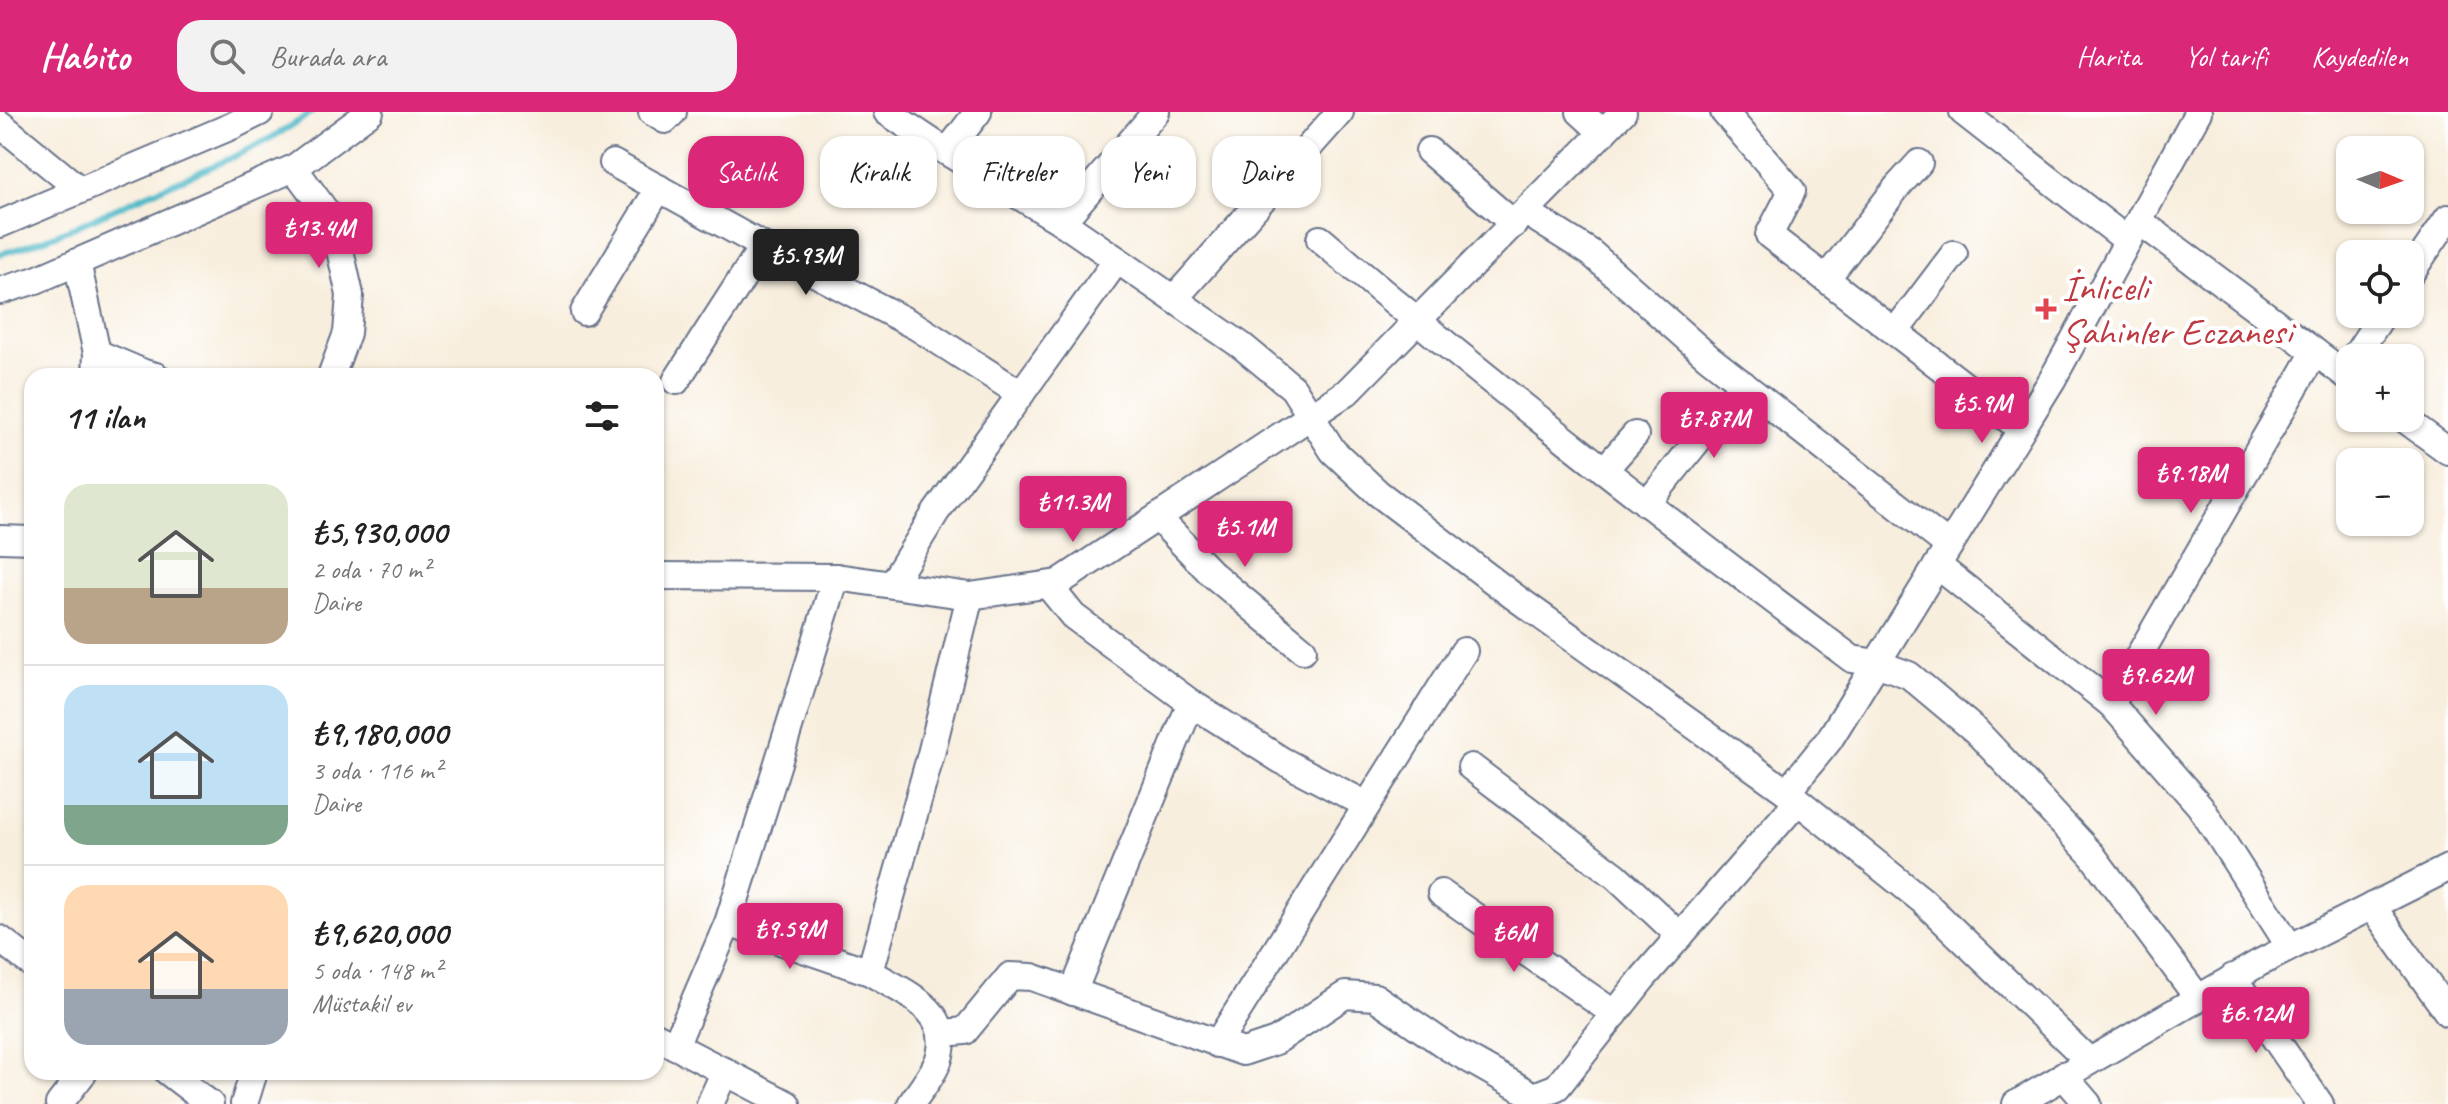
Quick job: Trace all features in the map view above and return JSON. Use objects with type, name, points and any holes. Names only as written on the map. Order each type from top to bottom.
[{"type":"street","points":[[0,224],[260,112]]},
{"type":"street","points":[[0,291],[36,280],[294,168],[370,112]]},
{"type":"street","points":[[652,112],[665,120],[673,112]]},
{"type":"street","points":[[887,112],[1062,222],[1242,346],[1293,388],[1333,451],[1378,493],[1512,595],[1793,796],[1923,901],[2089,1061]]},
{"type":"street","points":[[947,152],[978,112]]},
{"type":"street","points":[[1062,222],[1156,112]]},
{"type":"street","points":[[1174,299],[1340,112]]},
{"type":"street","points":[[1580,112],[1603,133]]},
{"type":"street","points":[[664,576],[836,577],[970,596],[1058,583],[1347,392],[1623,112]]},
{"type":"street","points":[[1724,112],[1792,191],[1769,235],[2021,429]]},
{"type":"street","points":[[1963,112],[2134,231],[2315,352],[2336,362]]},
{"type":"street","points":[[943,1033],[965,1031],[1010,976],[1032,977],[1243,1052],[1276,1041],[1345,995],[1375,997],[1451,1049],[1534,1096],[1557,1087],[1793,796],[2052,380],[2198,112]]},
{"type":"street","points":[[0,124],[80,190]]},
{"type":"street","points":[[1429,151],[1520,218],[1591,253],[2111,704],[2200,806],[2290,947]]},
{"type":"street","points":[[613,163],[917,327],[1021,394]]},
{"type":"street","points":[[1826,279],[1919,163]]},
{"type":"street","points":[[294,168],[334,223],[350,295],[347,333],[334,368]]},
{"type":"street","points":[[584,312],[659,188]]},
{"type":"street","points":[[2424,253],[2448,218]]},
{"type":"street","points":[[1320,239],[1418,322],[1647,504],[1852,659],[1876,663],[1909,675],[1976,731],[2092,855],[2198,998]]},
{"type":"street","points":[[676,381],[763,246]]},
{"type":"street","points":[[1895,332],[1954,254]]},
{"type":"street","points":[[892,584],[936,512],[1117,260]]},
{"type":"street","points":[[77,262],[97,364],[118,368]]},
{"type":"street","points":[[2111,704],[2315,352]]},
{"type":"street","points":[[1647,504],[1743,384]]},
{"type":"street","points":[[2422,432],[2448,451]]},
{"type":"street","points":[[1604,470],[1635,435]]},
{"type":"street","points":[[1158,518],[1211,573],[1303,650]]},
{"type":"street","points":[[0,539],[24,540]]},
{"type":"street","points":[[787,1104],[665,1041],[728,923],[836,577]]},
{"type":"street","points":[[1048,585],[1073,616],[1191,703],[1281,760],[1367,805]]},
{"type":"street","points":[[870,972],[931,754],[970,596]]},
{"type":"street","points":[[1217,1044],[1464,651]]},
{"type":"street","points":[[1073,992],[1191,703]]},
{"type":"street","points":[[1471,767],[1616,876],[1680,936]]},
{"type":"street","points":[[2016,1104],[2233,977],[2448,868]]},
{"type":"street","points":[[1441,893],[1615,1014]]},
{"type":"street","points":[[2372,906],[2448,1013]]},
{"type":"street","points":[[728,923],[870,972],[931,1009],[943,1033],[940,1058],[911,1104]]},
{"type":"street","points":[[0,939],[24,958]]},
{"type":"street","points":[[2233,977],[2320,1104]]},
{"type":"street","points":[[710,1104],[725,1071]]},
{"type":"street","points":[[2063,1075],[2088,1104]]},
{"type":"street","points":[[59,1104],[78,1080]]},
{"type":"street","points":[[178,1080],[210,1104]]},
{"type":"street","points":[[244,1104],[252,1080]]},
{"type":"waterway","points":[[0,254],[56,235],[232,158],[312,112]]},
{"type":"place","name":"İnliceli Şahinler Eczanesi","points":[[2046,309]]}]
